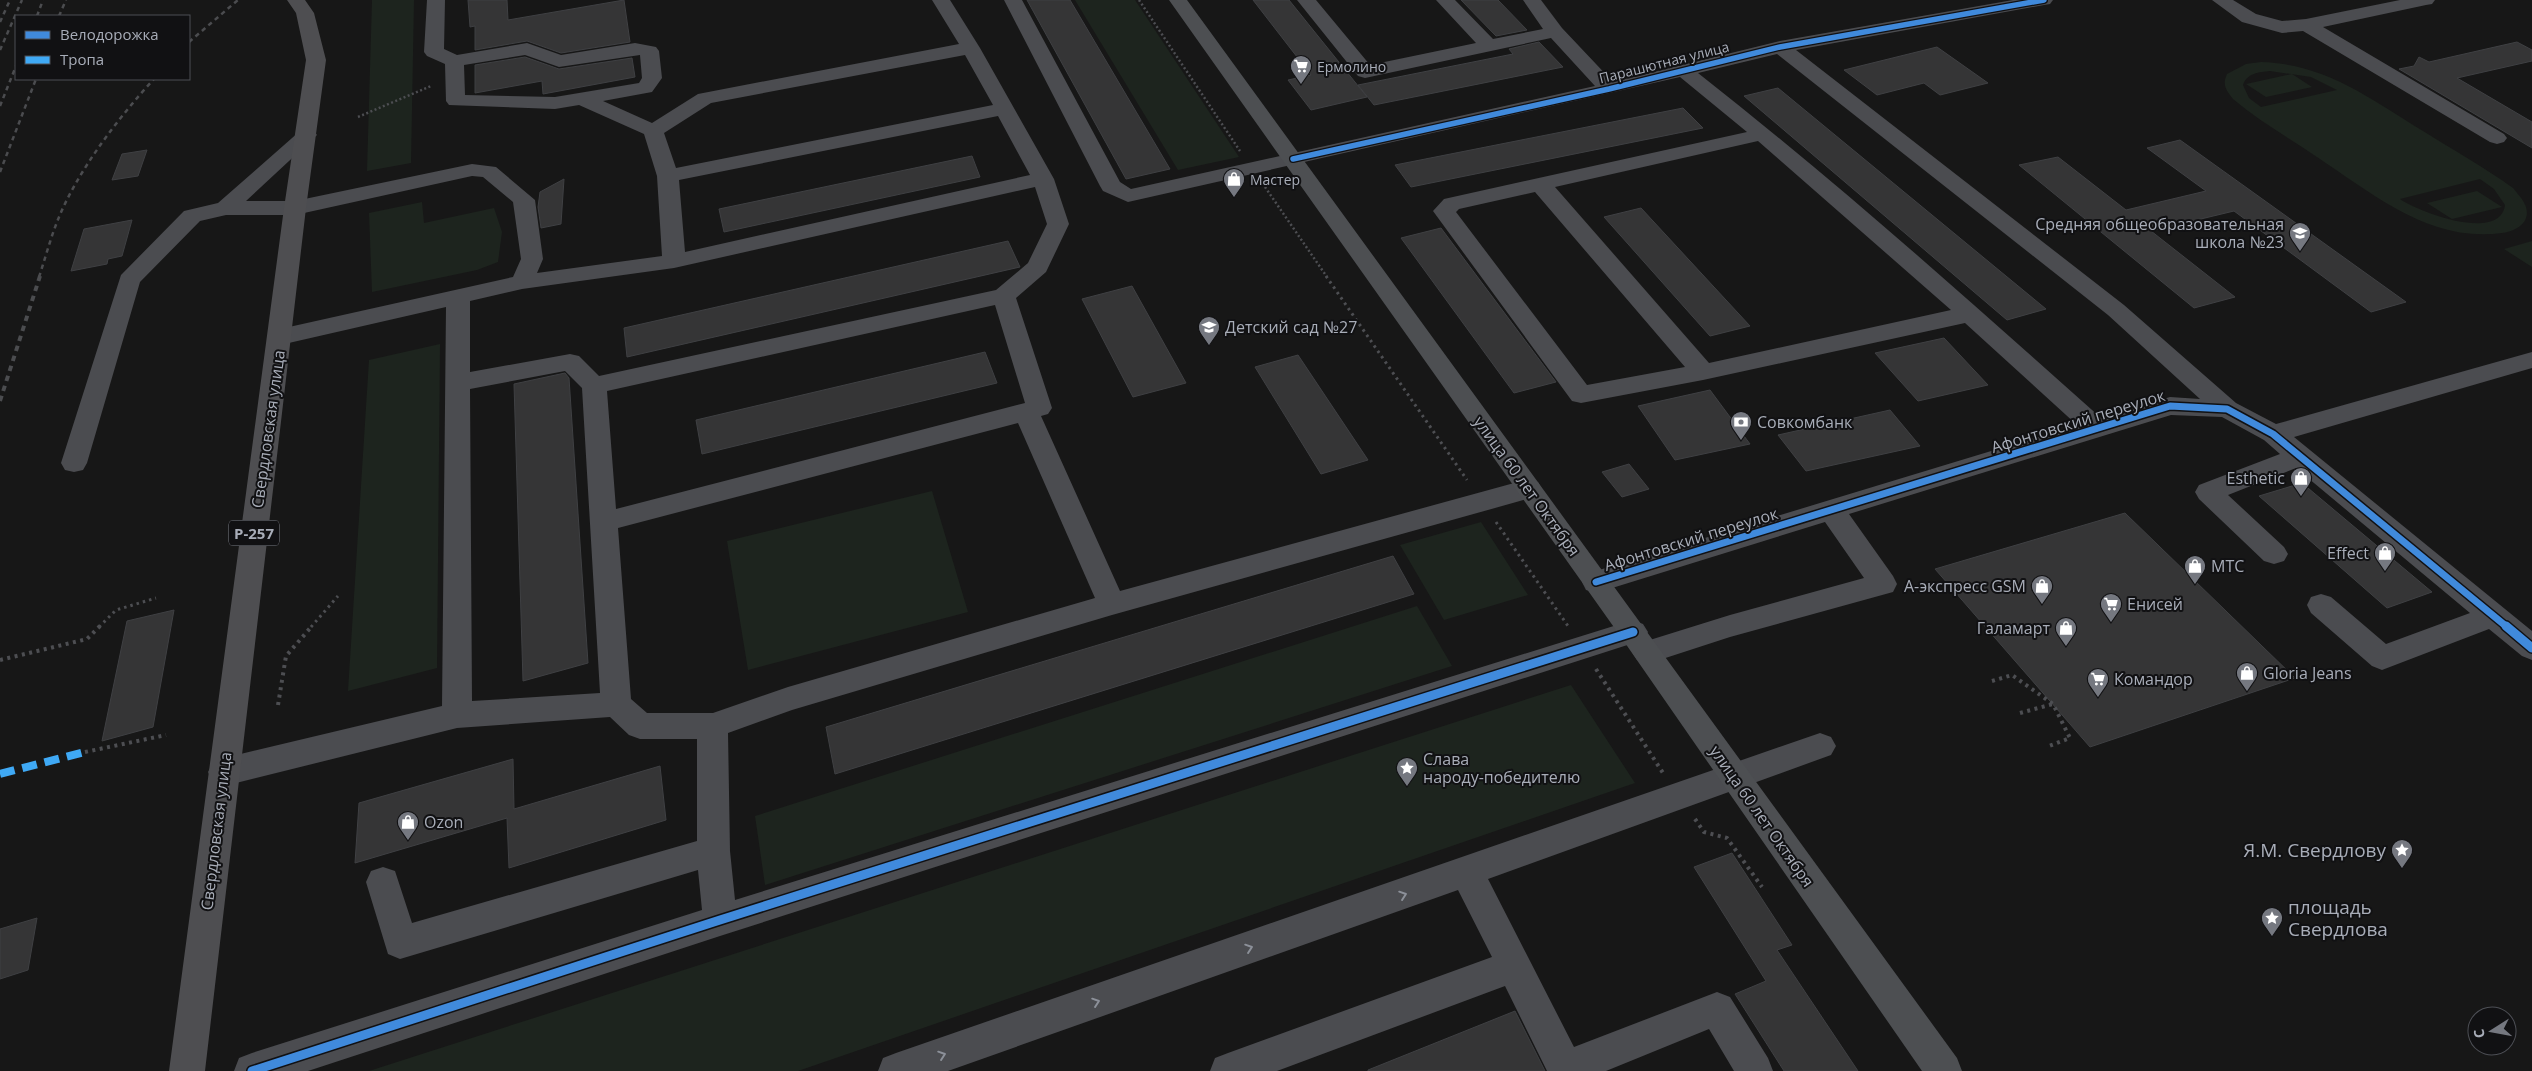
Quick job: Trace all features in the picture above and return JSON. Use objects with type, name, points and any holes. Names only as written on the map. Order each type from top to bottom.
[{"type":"highway","name":"Свердловская улица","points":[[187,1071],[295,208],[307,136],[316,60],[305,13],[296,0]]},
{"type":"main road","name":"улица 60 лет Октября","points":[[1178,0],[1640,642],[1944,1071]]},
{"type":"street","points":[[436,0],[434,52],[455,68]]},
{"type":"street","points":[[594,386],[1004,296],[1038,267],[1058,224],[1043,179],[971,48],[940,0]]},
{"type":"street","name":"Парашютная улица","points":[[1013,0],[1111,186],[1128,196],[1609,89],[1780,47],[2044,0]]},
{"type":"street","points":[[1306,0],[1365,72],[1555,32]]},
{"type":"street","points":[[1445,0],[1489,46]]},
{"type":"street","points":[[1532,0],[1555,32],[1609,89]]},
{"type":"street","points":[[2221,0],[2249,18],[2282,27],[2306,25],[2426,0]]},
{"type":"street","points":[[2306,25],[2497,138]]},
{"type":"street","name":"Афонтовский переулок","points":[[1780,47],[2116,310],[2227,409],[2273,434],[2493,616],[2526,637]]},
{"type":"street","points":[[653,131],[705,98],[971,48]]},
{"type":"street","points":[[527,49],[559,61],[635,49],[649,51],[652,78],[645,88],[555,103],[456,101],[455,68],[527,49]]},
{"type":"street","points":[[1684,70],[1764,134],[1970,314],[2097,430]]},
{"type":"street","points":[[582,99],[653,131],[668,176],[674,261]]},
{"type":"street","points":[[668,176],[1005,109]]},
{"type":"street","points":[[1764,134],[1452,204],[1444,212],[1581,395],[1703,372],[1970,314]]},
{"type":"street","points":[[226,208],[307,136]]},
{"type":"street","points":[[74,463],[129,280],[192,216],[226,208],[295,208],[472,170],[489,171],[524,200],[532,259],[522,282]]},
{"type":"street","points":[[280,336],[522,282],[674,261],[1043,179]]},
{"type":"street","points":[[1541,185],[1703,372]]},
{"type":"street","points":[[457,714],[458,296]]},
{"type":"street","points":[[604,522],[1039,408],[1004,296]]},
{"type":"street","points":[[2273,434],[2532,360]]},
{"type":"street","points":[[457,383],[570,362],[594,386],[616,704],[640,726],[714,726],[788,699],[1112,604],[1529,489]]},
{"type":"street","name":"Афонтовский переулок","points":[[1596,582],[2097,430],[2170,406],[2227,409]]},
{"type":"street","points":[[1026,412],[1112,604]]},
{"type":"street","points":[[2274,554],[2208,492],[2300,456]]},
{"type":"street","points":[[252,1071],[720,920],[1583,648],[1640,642],[1730,626],[1882,584],[1831,510]]},
{"type":"street","points":[[2321,605],[2382,658],[2493,616]]},
{"type":"street","points":[[224,772],[457,714],[616,704]]},
{"type":"street","points":[[714,726],[713,851],[720,920]]},
{"type":"street","points":[[896,1071],[1467,873],[1678,795],[1820,746]]},
{"type":"street","points":[[383,882],[400,943],[713,851]]},
{"type":"street","points":[[1467,873],[1565,1070],[1718,1009],[1755,1071]]},
{"type":"street","points":[[1228,1071],[1514,966]]},
{"type":"path","points":[[1139,0],[1252,168],[1583,648],[1678,795],[1704,832],[1727,838],[1762,887]]},
{"type":"path","points":[[358,117],[455,68]]},
{"type":"path","points":[[278,705],[286,656],[338,596]]},
{"type":"path","points":[[0,660],[87,639],[116,610],[156,598]]},
{"type":"path","points":[[1992,681],[2012,675],[2053,704],[2070,738],[2049,746]]},
{"type":"path","points":[[2020,713],[2053,704]]},
{"type":"path","points":[[85,752],[166,735]]},
{"type":"shaded area","points":[[372,0],[414,0],[411,163],[367,171]]},
{"type":"shaded area","points":[[1075,0],[1135,0],[1239,157],[1178,170]]},
{"type":"shaded area","points":[[2261,62],[2284,64],[2306,69],[2327,76],[2365,95],[2513,188],[2527,210],[2526,218],[2519,226],[2509,232],[2476,234],[2451,231],[2404,213],[2359,186],[2233,99],[2226,87],[2227,74],[2246,64]],"holes":[[[2270,71],[2311,77],[2337,90],[2261,107],[2249,98],[2243,85],[2250,76]],[[2480,179],[2494,189],[2505,205],[2500,216],[2489,222],[2474,223],[2440,217],[2409,205],[2400,199]]]},
{"type":"shaded area","points":[[2292,74],[2312,87],[2266,97],[2246,84]]},
{"type":"shaded area","points":[[2477,191],[2502,207],[2452,219],[2427,203]]},
{"type":"shaded area","points":[[422,202],[424,223],[494,208],[502,232],[498,262],[477,270],[372,292],[369,213]]},
{"type":"shaded area","points":[[2532,241],[2532,267],[2504,249]]},
{"type":"shaded area","points":[[440,344],[437,668],[348,691],[369,360]]},
{"type":"shaded area","points":[[932,491],[968,612],[748,670],[727,541]]},
{"type":"shaded area","points":[[1481,522],[1528,595],[1444,620],[1400,545]]},
{"type":"shaded area","points":[[1417,606],[1452,666],[765,885],[755,816]]},
{"type":"shaded area","points":[[1571,685],[1635,783],[798,1071],[369,1071]]},
{"type":"building","points":[[468,0],[507,0],[508,20],[624,0],[630,42],[561,53],[527,41],[475,50],[475,26],[470,27]]},
{"type":"building","points":[[1027,0],[1070,0],[1170,169],[1126,179]]},
{"type":"building","points":[[1253,0],[1289,0],[1367,97],[1311,110],[1288,80],[1311,75]]},
{"type":"building","points":[[1461,0],[1498,0],[1527,30],[1496,36]]},
{"type":"building","points":[[1539,42],[1563,67],[1374,105],[1358,85],[1513,54],[1509,49]]},
{"type":"building","points":[[2517,42],[2532,50],[2532,61],[2457,78],[2532,122],[2532,148],[2399,69],[2414,66],[2419,57],[2429,62]]},
{"type":"building","points":[[1937,47],[1988,83],[1940,95],[1924,83],[1877,95],[1844,70]]},
{"type":"building","points":[[525,57],[559,69],[632,58],[635,77],[543,94],[542,81],[475,93],[475,65]]},
{"type":"building","points":[[1778,88],[2046,309],[2007,320],[1744,96]]},
{"type":"building","points":[[1683,108],[1703,128],[1411,187],[1395,165]]},
{"type":"building","points":[[2180,140],[2406,302],[2371,312],[2234,211],[2151,231],[2235,297],[2194,308],[2019,165],[2058,157],[2126,210],[2206,191],[2147,148]]},
{"type":"building","points":[[147,150],[138,176],[112,180],[122,154]]},
{"type":"building","points":[[972,156],[980,177],[724,232],[719,209]]},
{"type":"building","points":[[564,179],[561,224],[541,228],[538,207],[540,192]]},
{"type":"building","points":[[1641,208],[1750,326],[1710,336],[1604,217]]},
{"type":"building","points":[[132,220],[122,256],[108,259],[107,264],[71,271],[84,229]]},
{"type":"building","points":[[1441,228],[1556,382],[1514,393],[1401,238]]},
{"type":"building","points":[[1008,241],[1020,267],[627,357],[624,328]]},
{"type":"building","points":[[1132,286],[1186,383],[1133,397],[1082,299]]},
{"type":"building","points":[[1944,338],[1988,385],[1918,401],[1875,353]]},
{"type":"building","points":[[985,352],[997,383],[702,454],[696,420]]},
{"type":"building","points":[[1298,355],[1368,460],[1321,474],[1255,367]]},
{"type":"building","points":[[565,373],[569,378],[588,663],[523,681],[514,384]]},
{"type":"building","points":[[1710,390],[1750,444],[1675,460],[1638,406]]},
{"type":"building","points":[[1890,410],[1920,446],[1806,471],[1778,435]]},
{"type":"building","points":[[1629,464],[1649,489],[1622,497],[1602,472]]},
{"type":"building","points":[[2302,483],[2432,592],[2387,608],[2259,496]]},
{"type":"building","name":"Енисей","points":[[2125,513],[2295,678],[2090,747],[1935,569]]},
{"type":"building","points":[[1393,556],[1414,594],[835,774],[826,727]]},
{"type":"building","points":[[174,610],[153,727],[102,741],[127,621]]},
{"type":"building","points":[[513,759],[514,809],[660,766],[666,820],[509,868],[507,818],[355,863],[359,803]]},
{"type":"building","points":[[1732,853],[1792,945],[1777,950],[1858,1071],[1784,1071],[1735,994],[1766,981],[1694,867]]},
{"type":"building","points":[[37,918],[28,970],[0,979],[0,929]]},
{"type":"building","points":[[1515,1011],[1545,1071],[1368,1071],[1368,1070]]},
{"type":"railway","points":[[0,22],[10,0]]},
{"type":"railway","points":[[15,15],[22,0]]},
{"type":"railway","points":[[37,15],[43,0]]},
{"type":"railway","points":[[59,15],[66,0]]},
{"type":"railway","points":[[190,41],[238,0]]},
{"type":"railway","points":[[0,50],[15,16]]},
{"type":"railway","points":[[0,106],[15,68]]},
{"type":"railway","points":[[0,172],[36,80]]},
{"type":"railway","points":[[39,277],[57,222],[75,184],[112,128],[153,80]]},
{"type":"railway","points":[[0,401],[40,276]]},
{"type":"marked path","points":[[0,774],[85,752]]},
{"type":"cycle path","points":[[1293,159],[1609,89],[1780,47],[2044,0]]},
{"type":"cycle path","points":[[1596,582],[2170,406],[2227,409],[2273,434],[2532,648]]},
{"type":"cycle path","points":[[252,1071],[720,920],[1633,632]]},
{"type":"place","name":"Ермолино","points":[[1301,85]]},
{"type":"place","name":"Мастер","points":[[1234,198]]},
{"type":"place","name":"Средняя общеобразовательная школа №23","points":[[2300,252]]},
{"type":"place","name":"Детский сад №27","points":[[1209,346]]},
{"type":"place","name":"Совкомбанк","points":[[1741,441]]},
{"type":"place","name":"Esthetic","points":[[2301,497]]},
{"type":"place","name":"Effect","points":[[2385,572]]},
{"type":"place","name":"МТС","points":[[2195,585]]},
{"type":"place","name":"А-экспресс GSM","points":[[2042,605]]},
{"type":"place","name":"Енисей","points":[[2111,623]]},
{"type":"place","name":"Галамарт","points":[[2066,647]]},
{"type":"place","name":"Gloria Jeans","points":[[2247,692]]},
{"type":"place","name":"Командор","points":[[2098,698]]},
{"type":"place","name":"Слава народу-победителю","points":[[1407,787]]},
{"type":"place","name":"Ozon","points":[[408,841]]},
{"type":"place","name":"Я.М. Свердлову","points":[[2402,869]]},
{"type":"place","name":"площадь Свердлова","points":[[2272,937]]}]
